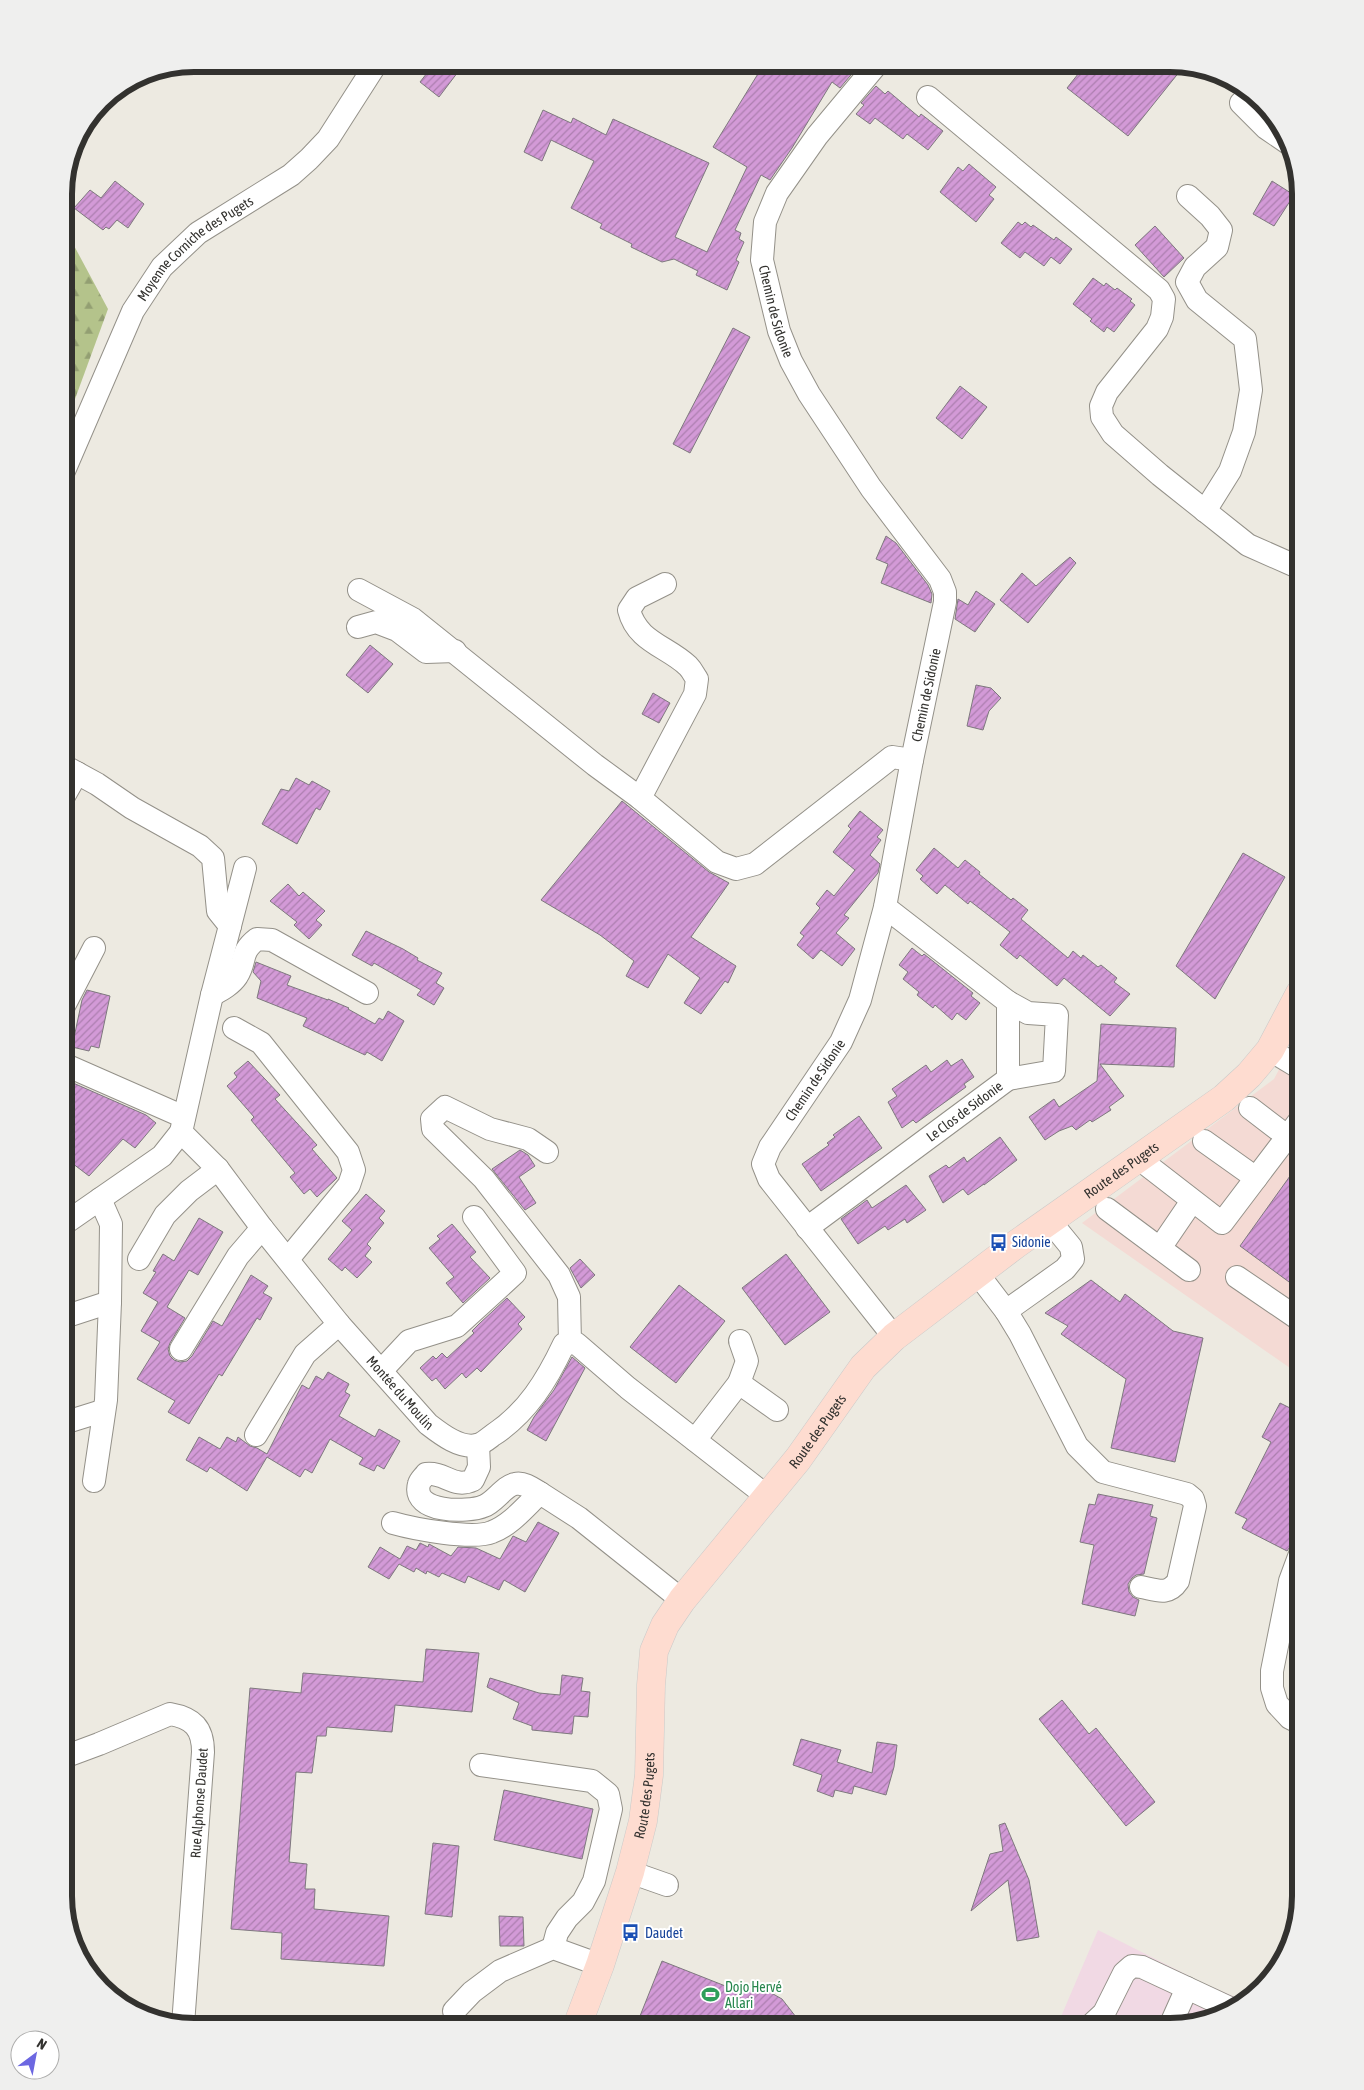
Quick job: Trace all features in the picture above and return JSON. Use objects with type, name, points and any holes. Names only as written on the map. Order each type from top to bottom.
[{"type":"main road","name":"Route des Pugets","points":[[580,2017],[600,1965],[630,1872],[643,1821],[650,1775],[651,1685],[654,1651],[665,1625],[682,1600],[798,1459],[863,1367],[894,1337],[977,1273],[1049,1220],[1224,1098],[1249,1075],[1270,1050],[1292,1008]]},
{"type":"street","name":"Moyenne Corniche des Pugets","points":[[73,450],[133,311],[162,267],[198,233],[291,175],[309,159],[328,139],[370,73]]},
{"type":"street","name":"Chemin de Sidonie","points":[[870,73],[817,136],[777,193],[765,222],[762,260],[779,331],[791,361],[809,394],[871,488],[940,579],[945,602],[912,760],[885,907],[860,1000],[842,1042],[770,1147],[763,1164],[769,1179],[806,1228],[894,1337]]},
{"type":"street","points":[[928,97],[1159,290],[1164,299],[1162,317],[1157,329],[1107,392],[1101,406],[1102,417],[1114,434],[1205,511],[1248,544],[1292,564]]},
{"type":"street","points":[[1241,103],[1266,128],[1276,135]]},
{"type":"street","points":[[1188,196],[1210,216],[1221,230],[1217,247],[1195,267],[1187,282],[1197,300],[1245,338],[1252,390],[1244,432],[1230,471],[1205,511]]},
{"type":"street","points":[[640,798],[695,694],[697,679],[688,666],[652,642],[632,624],[629,610],[637,598],[665,584]]},
{"type":"street","points":[[359,590],[413,619],[595,765],[640,798],[717,862],[736,869],[755,864],[892,757],[912,760]]},
{"type":"street","points":[[358,627],[376,622],[397,630],[426,652],[455,651]]},
{"type":"street","points":[[73,771],[132,808],[200,846],[213,858],[218,911],[230,926]]},
{"type":"street","points":[[72,1218],[162,1156],[183,1125],[212,995],[245,868]]},
{"type":"street","points":[[885,907],[1008,1002],[1028,1012],[1057,1015],[1054,1072],[1008,1079]]},
{"type":"street","points":[[212,995],[227,987],[238,975],[247,947],[257,939],[272,940],[367,994]]},
{"type":"street","points":[[73,990],[94,948]]},
{"type":"street","name":"Le Clos de Sidonie","points":[[806,1228],[1008,1079],[1008,1002]]},
{"type":"street","points":[[234,1028],[260,1043],[348,1152],[354,1170],[348,1185],[288,1259]]},
{"type":"street","points":[[1270,1050],[1292,1063]]},
{"type":"street","points":[[72,1068],[183,1125]]},
{"type":"street","points":[[547,1152],[528,1139],[490,1129],[445,1107],[432,1119],[433,1129],[484,1179],[559,1275],[570,1297],[570,1342]]},
{"type":"street","points":[[1250,1108],[1292,1127]]},
{"type":"street","name":"Montée du Moulin","points":[[183,1125],[339,1324],[428,1424],[444,1436],[463,1444],[478,1445]]},
{"type":"street","points":[[1138,1158],[1222,1223],[1292,1131]]},
{"type":"street","points":[[1204,1141],[1256,1178]]},
{"type":"street","points":[[139,1259],[165,1215],[189,1191],[218,1169]]},
{"type":"street","points":[[94,1481],[101,1419],[106,1400],[110,1302],[111,1224],[100,1199]]},
{"type":"street","points":[[1160,1248],[1192,1201]]},
{"type":"street","points":[[1107,1209],[1189,1270]]},
{"type":"street","points":[[381,1371],[409,1341],[457,1326],[515,1273],[474,1217]]},
{"type":"street","points":[[1006,1311],[1065,1269],[1073,1259],[1071,1247],[1049,1220]]},
{"type":"street","points":[[181,1349],[238,1256],[262,1228]]},
{"type":"street","points":[[977,1273],[1006,1311],[1020,1334],[1077,1446],[1090,1460],[1102,1472],[1187,1494],[1193,1499],[1195,1506],[1178,1581],[1173,1589],[1166,1591],[1142,1587]]},
{"type":"street","points":[[1237,1277],[1292,1315]]},
{"type":"street","points":[[72,1314],[110,1302]]},
{"type":"street","points":[[256,1435],[305,1354],[339,1324]]},
{"type":"street","points":[[695,1440],[739,1383],[747,1361],[740,1340]]},
{"type":"street","points":[[682,1600],[579,1518],[523,1484],[513,1484],[487,1506],[475,1510],[443,1509],[426,1503],[419,1494],[420,1484],[426,1474],[436,1473],[452,1481],[464,1484],[473,1480],[479,1467],[478,1445],[511,1424],[524,1410],[555,1364],[564,1344],[570,1342],[577,1344],[628,1388],[768,1497]]},
{"type":"street","points":[[739,1383],[777,1410]]},
{"type":"street","points":[[72,1421],[101,1419]]},
{"type":"street","points":[[393,1523],[412,1529],[480,1535],[493,1532],[508,1522],[540,1493]]},
{"type":"street","points":[[1292,1576],[1272,1671],[1272,1688],[1277,1704],[1292,1719]]},
{"type":"street","name":"Rue Alphonse Daudet","points":[[72,1754],[170,1714],[181,1716],[192,1722],[200,1730],[203,1740],[203,1752],[184,2017]]},
{"type":"street","points":[[481,1765],[592,1781],[608,1794],[611,1809],[594,1881],[583,1902],[567,1918],[557,1932],[553,1948]]},
{"type":"street","points":[[630,1872],[667,1885]]},
{"type":"street","points":[[454,2011],[472,1992],[500,1971],[553,1948],[600,1965]]},
{"type":"street","points":[[1099,2018],[1104,2014],[1124,1973],[1132,1966],[1142,1967],[1223,2005]]},
{"type":"street","points":[[1174,2018],[1187,1988]]},
{"type":"shaded area","points":[[1292,1045],[1292,1369],[1082,1223],[1274,1079]]},
{"type":"shaded area","points":[[1098,1930],[1201,1982],[1236,1997],[1216,2008],[1201,2013],[1170,2018],[1060,2018]]},
{"type":"green space","points":[[73,244],[108,309],[73,404]]},
{"type":"building","points":[[427,73],[457,73],[439,97],[420,82]]},
{"type":"building","points":[[758,73],[852,73],[840,88],[832,82],[770,180],[761,175],[735,230],[741,233],[739,239],[744,242],[736,260],[739,262],[727,290],[696,275],[698,271],[674,259],[662,262],[631,247],[632,244],[600,228],[602,224],[571,208],[594,161],[551,140],[542,161],[524,152],[543,110],[571,123],[573,118],[606,135],[613,119],[709,163],[675,237],[707,252],[747,167],[713,147]]},
{"type":"building","points":[[1079,73],[1178,73],[1128,136],[1067,88]]},
{"type":"building","points":[[876,86],[885,94],[888,91],[919,117],[921,114],[943,131],[928,150],[907,134],[903,139],[875,118],[870,124],[856,114],[864,105],[861,103]]},
{"type":"building","points":[[969,164],[996,187],[989,195],[994,199],[976,222],[940,192],[958,167],[963,171]]},
{"type":"building","points":[[115,181],[144,204],[128,228],[117,220],[109,229],[106,227],[103,230],[74,208],[90,190],[101,198]]},
{"type":"building","points":[[1272,181],[1292,194],[1292,198],[1274,226],[1253,214]]},
{"type":"building","points":[[1018,222],[1022,225],[1025,222],[1031,227],[1033,225],[1054,240],[1056,237],[1072,249],[1060,264],[1051,257],[1044,266],[1025,252],[1020,258],[1001,243]]},
{"type":"building","points":[[1155,226],[1184,258],[1164,277],[1135,245]]},
{"type":"building","points":[[1093,278],[1104,286],[1106,283],[1115,290],[1117,288],[1132,299],[1130,301],[1135,305],[1114,332],[1107,327],[1104,332],[1090,321],[1092,319],[1073,304]]},
{"type":"building","points":[[733,328],[750,337],[690,453],[673,444]]},
{"type":"building","points":[[960,386],[987,407],[962,439],[936,418]]},
{"type":"building","points":[[886,536],[896,543],[928,585],[932,594],[931,603],[881,583],[888,564],[876,559]]},
{"type":"building","points":[[1070,557],[1076,563],[1028,623],[1000,600],[1022,573],[1036,586]]},
{"type":"building","points":[[976,591],[995,604],[975,632],[955,619],[958,599],[968,605]]},
{"type":"building","points":[[370,645],[393,664],[368,693],[346,675]]},
{"type":"building","points":[[976,685],[991,688],[1001,698],[989,711],[983,730],[967,726]]},
{"type":"building","points":[[653,693],[670,703],[659,723],[642,714]]},
{"type":"building","points":[[296,778],[309,785],[312,781],[330,791],[320,810],[316,808],[297,844],[262,824],[281,789],[289,791]]},
{"type":"building","points":[[622,801],[709,872],[729,883],[691,937],[736,966],[728,983],[725,981],[701,1014],[684,1003],[700,978],[668,954],[648,988],[626,976],[634,961],[600,935],[541,900]]},
{"type":"building","points":[[860,811],[883,830],[877,837],[881,840],[870,855],[880,864],[878,873],[844,915],[849,918],[836,933],[855,949],[842,966],[821,950],[813,959],[797,945],[804,936],[800,933],[820,908],[816,904],[827,890],[834,896],[855,870],[833,852],[851,829],[848,826]]},
{"type":"building","points":[[934,848],[958,868],[965,860],[1011,900],[1013,898],[1028,910],[1021,919],[1068,958],[1073,951],[1081,958],[1083,955],[1098,967],[1101,965],[1117,978],[1114,982],[1130,994],[1110,1016],[1064,978],[1057,986],[1020,955],[1017,959],[1000,945],[1010,932],[970,901],[968,904],[945,885],[937,894],[920,879],[923,876],[916,870]]},
{"type":"building","points":[[1243,853],[1285,877],[1215,999],[1176,966]]},
{"type":"building","points":[[288,884],[299,896],[303,892],[325,911],[316,920],[322,925],[309,939],[294,925],[297,922],[270,901]]},
{"type":"building","points":[[366,931],[403,949],[418,958],[417,960],[442,973],[436,983],[444,988],[434,1005],[417,995],[421,990],[374,963],[372,966],[352,955]]},
{"type":"building","points":[[912,948],[922,956],[924,954],[973,993],[971,996],[980,1003],[966,1020],[957,1013],[952,1020],[935,1005],[933,1008],[917,995],[919,992],[903,979],[908,972],[899,965]]},
{"type":"building","points":[[256,962],[291,976],[287,985],[349,1008],[375,1024],[379,1018],[383,1020],[388,1011],[404,1021],[382,1061],[367,1052],[365,1055],[303,1026],[307,1018],[257,998],[261,981],[253,972]]},
{"type":"building","points":[[87,990],[110,996],[99,1048],[91,1046],[89,1051],[72,1047],[82,1000]]},
{"type":"building","points":[[1101,1024],[1176,1028],[1174,1067],[1100,1064],[1124,1096],[1109,1107],[1111,1110],[1092,1122],[1090,1120],[1076,1130],[1072,1126],[1059,1131],[1045,1140],[1029,1117],[1054,1099],[1059,1107],[1097,1081]]},
{"type":"building","points":[[962,1059],[974,1077],[964,1084],[966,1087],[916,1123],[913,1120],[902,1128],[888,1102],[897,1096],[892,1089],[926,1065],[931,1072],[947,1060],[951,1066]]},
{"type":"building","points":[[248,1061],[280,1095],[275,1099],[317,1145],[312,1149],[337,1178],[317,1197],[310,1189],[304,1194],[290,1177],[295,1173],[251,1120],[254,1117],[227,1086],[237,1077],[234,1073]]},
{"type":"building","points":[[72,1083],[146,1115],[156,1123],[135,1148],[123,1139],[89,1176],[72,1163]]},
{"type":"building","points":[[859,1116],[882,1148],[821,1191],[802,1164],[829,1145],[827,1143],[835,1137],[833,1135]]},
{"type":"building","points":[[1000,1137],[1017,1160],[968,1195],[963,1189],[943,1203],[929,1176],[946,1165],[949,1168],[964,1157],[967,1162]]},
{"type":"building","points":[[520,1150],[528,1155],[535,1166],[519,1177],[536,1203],[525,1210],[492,1169]]},
{"type":"building","points":[[1292,1173],[1292,1284],[1240,1246]]},
{"type":"building","points":[[906,1185],[926,1210],[907,1223],[905,1219],[888,1230],[885,1226],[858,1244],[841,1219],[867,1200],[872,1208]]},
{"type":"building","points":[[366,1194],[385,1211],[379,1218],[384,1223],[367,1244],[371,1248],[365,1256],[372,1262],[357,1278],[345,1267],[342,1271],[328,1259],[352,1230],[342,1221]]},
{"type":"building","points":[[199,1218],[223,1232],[198,1275],[189,1270],[167,1307],[185,1318],[170,1343],[168,1349],[170,1356],[180,1362],[187,1361],[213,1321],[222,1326],[251,1275],[268,1286],[263,1293],[272,1298],[260,1320],[257,1318],[222,1376],[219,1374],[189,1424],[168,1412],[175,1401],[137,1379],[160,1342],[141,1331],[158,1302],[143,1293],[156,1272],[153,1271],[163,1254],[174,1261]]},
{"type":"building","points":[[452,1224],[476,1252],[470,1257],[490,1278],[463,1303],[446,1283],[454,1277],[429,1248],[440,1239],[437,1236]]},
{"type":"building","points":[[786,1254],[830,1312],[785,1345],[742,1288]]},
{"type":"building","points":[[580,1259],[595,1275],[581,1288],[570,1268]]},
{"type":"building","points":[[1091,1280],[1120,1302],[1125,1294],[1173,1331],[1203,1338],[1175,1462],[1111,1448],[1126,1379],[1061,1334],[1068,1326],[1045,1313]]},
{"type":"building","points":[[679,1285],[725,1321],[676,1383],[630,1347]]},
{"type":"building","points":[[507,1298],[525,1317],[518,1324],[522,1329],[481,1372],[477,1368],[466,1378],[462,1373],[445,1389],[436,1378],[432,1381],[420,1368],[433,1356],[436,1359],[442,1353],[447,1358]]},
{"type":"building","points":[[572,1357],[585,1368],[546,1441],[527,1430],[554,1390]]},
{"type":"building","points":[[328,1372],[349,1384],[345,1392],[350,1395],[339,1416],[375,1437],[379,1429],[400,1441],[384,1469],[377,1465],[374,1471],[359,1464],[363,1458],[330,1439],[312,1473],[305,1469],[300,1477],[267,1457],[247,1491],[210,1467],[207,1472],[186,1460],[199,1437],[220,1449],[227,1437],[236,1442],[238,1437],[250,1446],[267,1454],[302,1385],[309,1389],[316,1376],[323,1380]]},
{"type":"building","points":[[1280,1403],[1292,1409],[1292,1544],[1287,1551],[1242,1528],[1247,1519],[1235,1513],[1271,1442],[1262,1437]]},
{"type":"building","points":[[1098,1494],[1153,1505],[1150,1516],[1157,1518],[1144,1574],[1136,1575],[1128,1584],[1129,1592],[1139,1600],[1135,1616],[1082,1604],[1094,1545],[1080,1542],[1089,1504],[1095,1505]]},
{"type":"building","points":[[538,1522],[559,1533],[525,1592],[504,1580],[499,1590],[468,1576],[465,1583],[442,1573],[439,1577],[427,1571],[426,1574],[416,1568],[414,1572],[399,1564],[389,1579],[368,1567],[380,1547],[400,1559],[407,1546],[416,1550],[420,1543],[428,1547],[429,1544],[451,1556],[458,1547],[476,1548],[500,1559],[513,1536],[526,1542]]},
{"type":"building","points":[[426,1649],[479,1653],[472,1712],[395,1705],[392,1732],[327,1727],[326,1736],[317,1736],[312,1773],[296,1772],[289,1862],[307,1864],[305,1889],[315,1889],[314,1909],[389,1916],[384,1966],[281,1959],[282,1933],[231,1929],[250,1688],[301,1693],[303,1673],[423,1682]]},
{"type":"building","points":[[562,1675],[583,1678],[581,1691],[590,1692],[588,1717],[574,1716],[572,1734],[532,1730],[532,1726],[513,1719],[519,1703],[487,1687],[490,1678],[539,1693],[560,1695]]},
{"type":"building","points":[[1062,1700],[1089,1734],[1096,1728],[1155,1802],[1126,1826],[1039,1719]]},
{"type":"building","points":[[801,1739],[841,1750],[837,1762],[872,1773],[877,1742],[897,1745],[894,1767],[886,1795],[854,1786],[852,1794],[835,1790],[833,1797],[817,1791],[822,1775],[793,1765]]},
{"type":"building","points":[[504,1790],[593,1809],[582,1859],[494,1840]]},
{"type":"building","points":[[1005,1823],[1029,1880],[1039,1937],[1017,1941],[1008,1880],[971,1911],[990,1854],[1003,1851],[999,1825]]},
{"type":"building","points":[[433,1843],[459,1846],[452,1917],[425,1914]]},
{"type":"building","points":[[499,1916],[523,1917],[524,1946],[500,1946]]},
{"type":"building","name":"Dojo Hervé Allari","points":[[662,1961],[733,1989],[749,1986],[766,1990],[782,1999],[796,2018],[639,2017]]},
{"type":"place","name":"Sidonie","points":[[998,1242]]},
{"type":"place","name":"Daudet","points":[[631,1933]]},
{"type":"place","name":"Dojo Hervé Allari","points":[[711,1995]]}]
